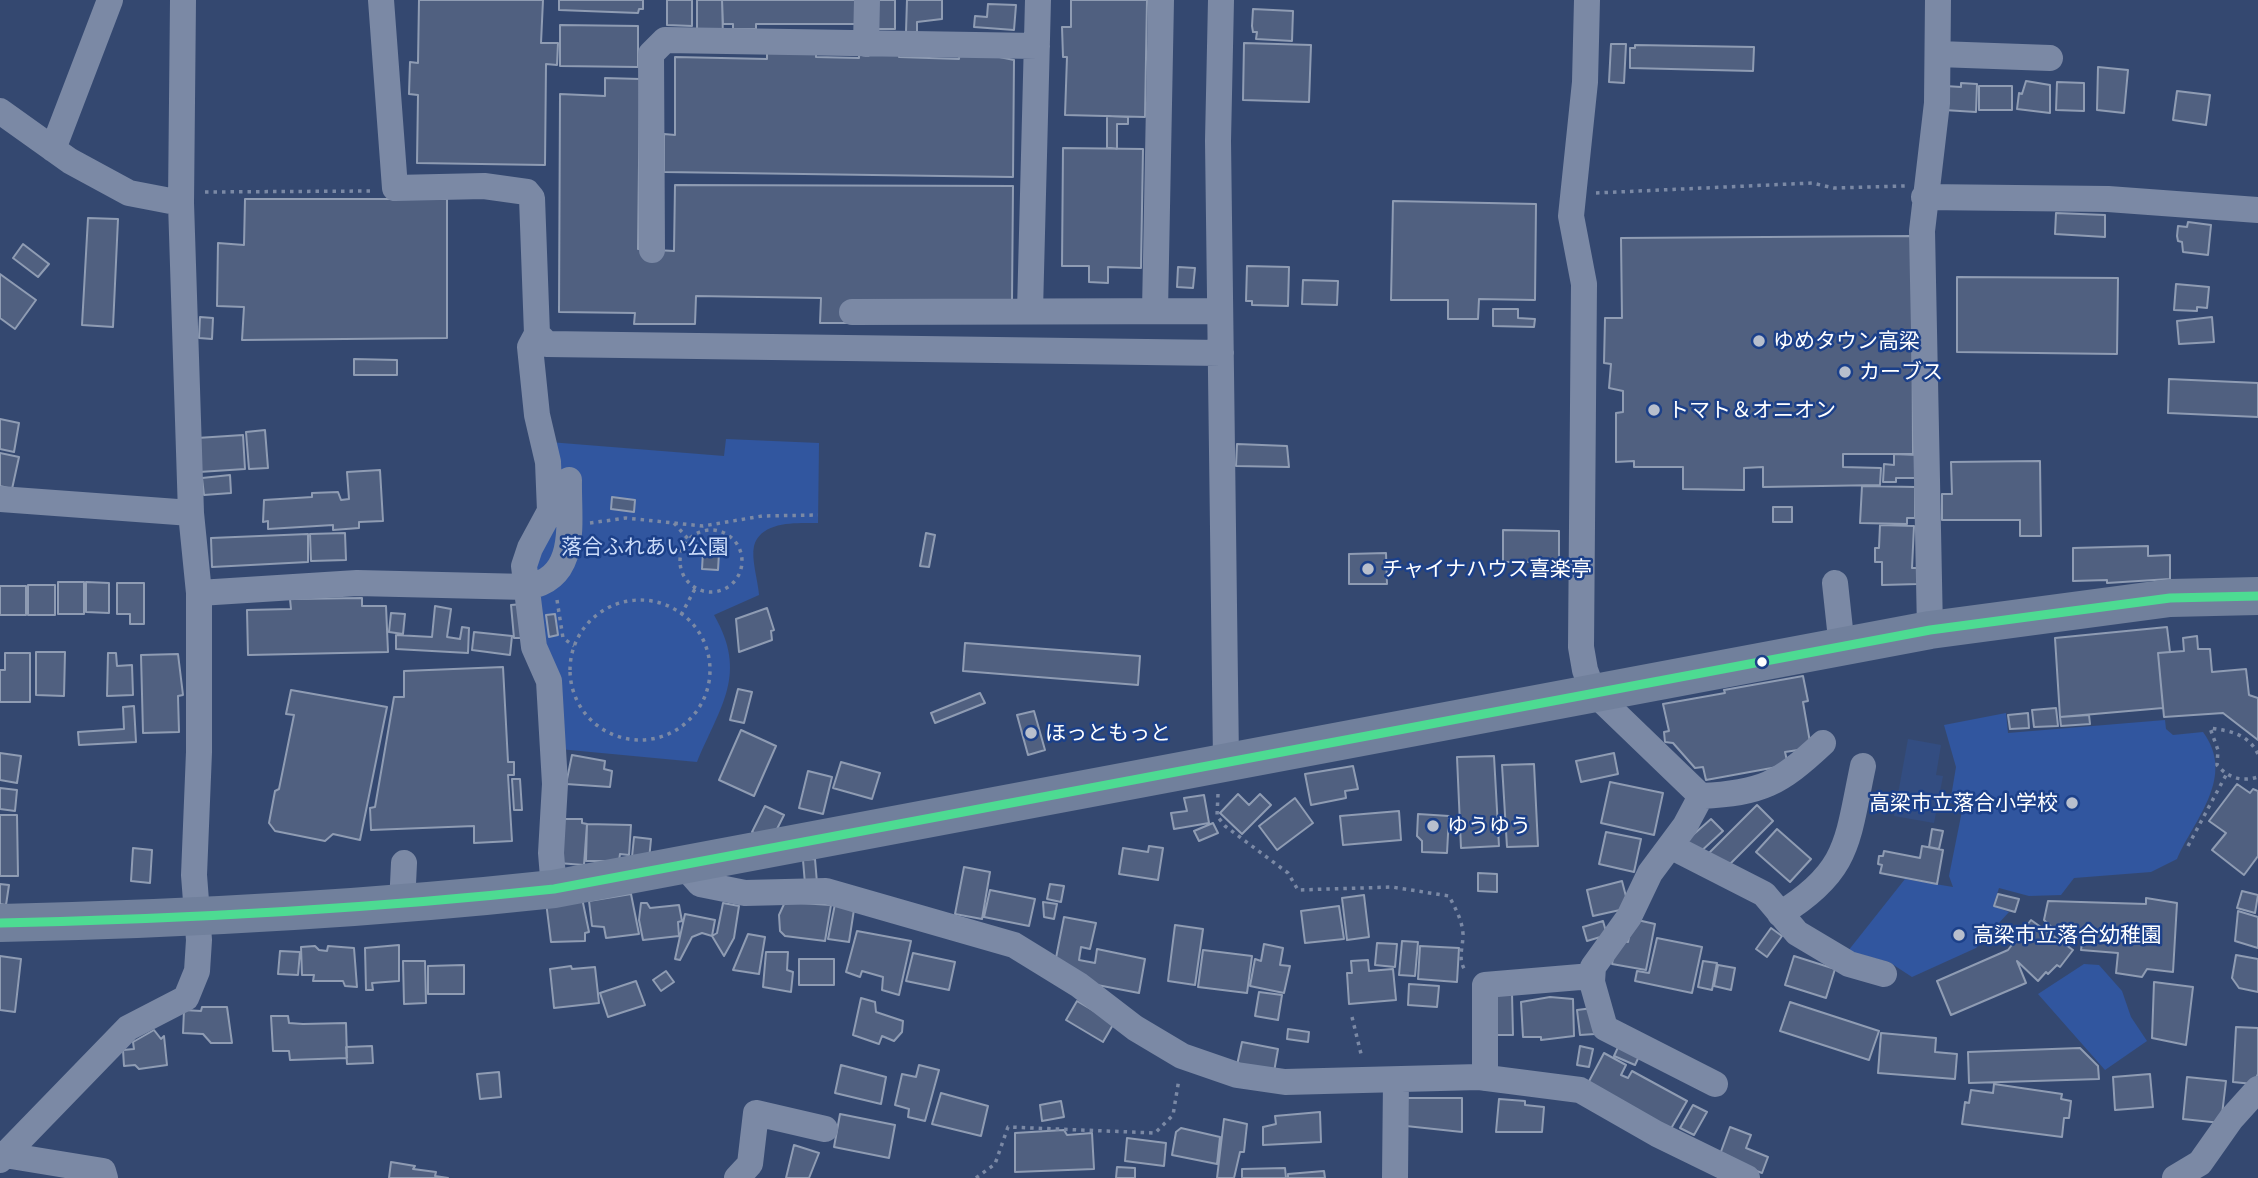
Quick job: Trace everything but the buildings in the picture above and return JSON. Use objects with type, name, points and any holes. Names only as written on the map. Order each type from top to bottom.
[{"type":"highway","points":[[0,923],[197,918],[402,905],[554,889],[685,867],[1226,760],[1842,648],[1930,629],[2170,598],[2258,596]]},
{"type":"street","points":[[53,149],[110,0]]},
{"type":"street","points":[[2,1158],[128,1028],[186,998],[197,971],[194,875],[199,752],[199,593],[191,513],[181,197],[183,0]]},
{"type":"street","points":[[381,0],[395,188],[484,186],[527,192],[532,198],[537,334],[530,346],[537,415],[548,462],[550,511],[530,548],[524,566],[534,647],[549,681],[555,783],[551,853],[554,889]]},
{"type":"street","points":[[866,44],[867,0]]},
{"type":"street","points":[[1030,311],[1038,0]]},
{"type":"street","points":[[1155,311],[1161,0]]},
{"type":"street","points":[[1221,0],[1218,141],[1226,760]]},
{"type":"street","points":[[1587,0],[1585,82],[1572,216],[1584,284],[1581,647],[1585,670],[1593,692],[1700,796],[1739,794],[1770,785],[1794,770],[1823,743]]},
{"type":"street","points":[[1930,629],[1922,231],[1937,103],[1938,0]]},
{"type":"street","points":[[652,250],[650,54],[665,40],[1037,46]]},
{"type":"street","points":[[1938,54],[2050,58]]},
{"type":"street","points":[[0,111],[53,149],[129,192],[181,197]]},
{"type":"street","points":[[1925,191],[2108,199],[2258,210]]},
{"type":"street","points":[[852,312],[1220,311]]},
{"type":"street","points":[[537,334],[547,344],[1221,353]]},
{"type":"street","points":[[199,593],[357,583],[527,586],[545,583],[560,569],[568,549],[569,480]]},
{"type":"street","points":[[0,499],[191,513]]},
{"type":"street","points":[[1835,583],[1842,648]]},
{"type":"street","points":[[1780,914],[1808,897],[1829,877],[1845,850],[1863,766]]},
{"type":"street","points":[[1700,796],[1650,873],[1629,917],[1593,967],[1592,976],[1605,1028],[1715,1084]]},
{"type":"street","points":[[1670,846],[1764,894],[1797,933],[1849,964],[1884,974]]},
{"type":"street","points":[[402,905],[404,863]]},
{"type":"street","points":[[685,867],[700,884],[746,893],[826,891],[1014,945],[1079,985],[1135,1028],[1182,1056],[1237,1075],[1285,1082],[1485,1078],[1580,1090],[1657,1134],[1742,1177]]},
{"type":"street","points":[[1485,1078],[1485,985],[1592,976]]},
{"type":"street","points":[[1395,1178],[1396,1080]]},
{"type":"street","points":[[2175,1178],[2200,1163],[2231,1118],[2258,1089]]},
{"type":"street","points":[[737,1178],[750,1164],[756,1114],[825,1129]]},
{"type":"street","points":[[2,1158],[52,1165],[86,1166],[103,1171],[105,1178]]},
{"type":"path","points":[[1573,194],[1812,183],[1834,188],[1925,191]]},
{"type":"path","points":[[181,197],[395,188]]},
{"type":"path","points":[[585,530],[588,523],[626,519],[650,519],[703,526],[762,516],[818,515]]},
{"type":"path","points":[[674,523],[689,540]]},
{"type":"path","points":[[708,530],[718,531],[735,541],[742,558],[741,568],[731,584],[714,592],[696,587],[682,570],[683,548],[689,540],[708,530]]},
{"type":"path","points":[[681,615],[696,587]]},
{"type":"path","points":[[567,592],[557,599],[563,638],[574,646]]},
{"type":"path","points":[[628,601],[652,601],[681,615],[693,625],[705,645],[710,669],[707,692],[695,714],[678,730],[656,739],[632,740],[610,734],[592,722],[578,704],[570,683],[570,661],[574,646],[589,621],[607,608],[628,601]]},
{"type":"path","points":[[2258,754],[2252,741],[2231,731],[2210,728],[2218,750],[2217,765],[2226,775],[2247,780],[2258,777]]},
{"type":"path","points":[[1226,760],[1217,795],[1217,816],[1225,826],[1288,873],[1298,890],[1392,887],[1449,896],[1461,919],[1463,936],[1459,961],[1466,974],[1485,985]]},
{"type":"path","points":[[2188,846],[2226,775]]},
{"type":"path","points":[[976,1178],[995,1164],[1008,1126],[1155,1133],[1173,1115],[1182,1056]]},
{"type":"green space","name":"落合ふれあい公園","points":[[726,439],[819,443],[818,523],[781,525],[764,531],[753,551],[759,595],[714,615],[724,636],[730,672],[722,706],[697,762],[559,749],[543,652],[534,551],[549,442],[724,456]]},
{"type":"green space","points":[[2006,713],[2008,733],[2165,720],[2166,729],[2173,735],[2203,732],[2212,749],[2214,781],[2202,813],[2177,859],[2151,872],[2074,878],[2061,895],[2029,896],[1999,888],[1993,906],[2009,912],[1976,948],[1912,977],[1889,962],[1848,951],[1905,879],[1953,887],[1949,876],[1963,806],[1950,803],[1956,767],[1944,725]]},
{"type":"green space","points":[[2084,964],[2099,965],[2122,991],[2131,1017],[2147,1041],[2105,1070],[2038,994]]},
{"type":"shaded area","points":[[1908,739],[1941,745],[1936,775],[1943,776],[1934,823],[1894,816]]},
{"type":"transit line","points":[[0,923],[277,912],[554,889],[1930,630],[2170,598],[2258,596]]},
{"type":"place","name":"ゆめタウン高梁","points":[[1759,341]]},
{"type":"place","name":"カーブス","points":[[1845,372]]},
{"type":"place","name":"トマト＆オニオン","points":[[1654,410]]},
{"type":"place","name":"チャイナハウス喜楽亭","points":[[1368,569]]},
{"type":"place","name":"ほっともっと","points":[[1031,733]]},
{"type":"place","name":"高梁市立落合小学校","points":[[2072,803]]},
{"type":"place","name":"ゆうゆう","points":[[1433,826]]},
{"type":"place","name":"高梁市立落合幼稚園","points":[[1959,935]]}]
